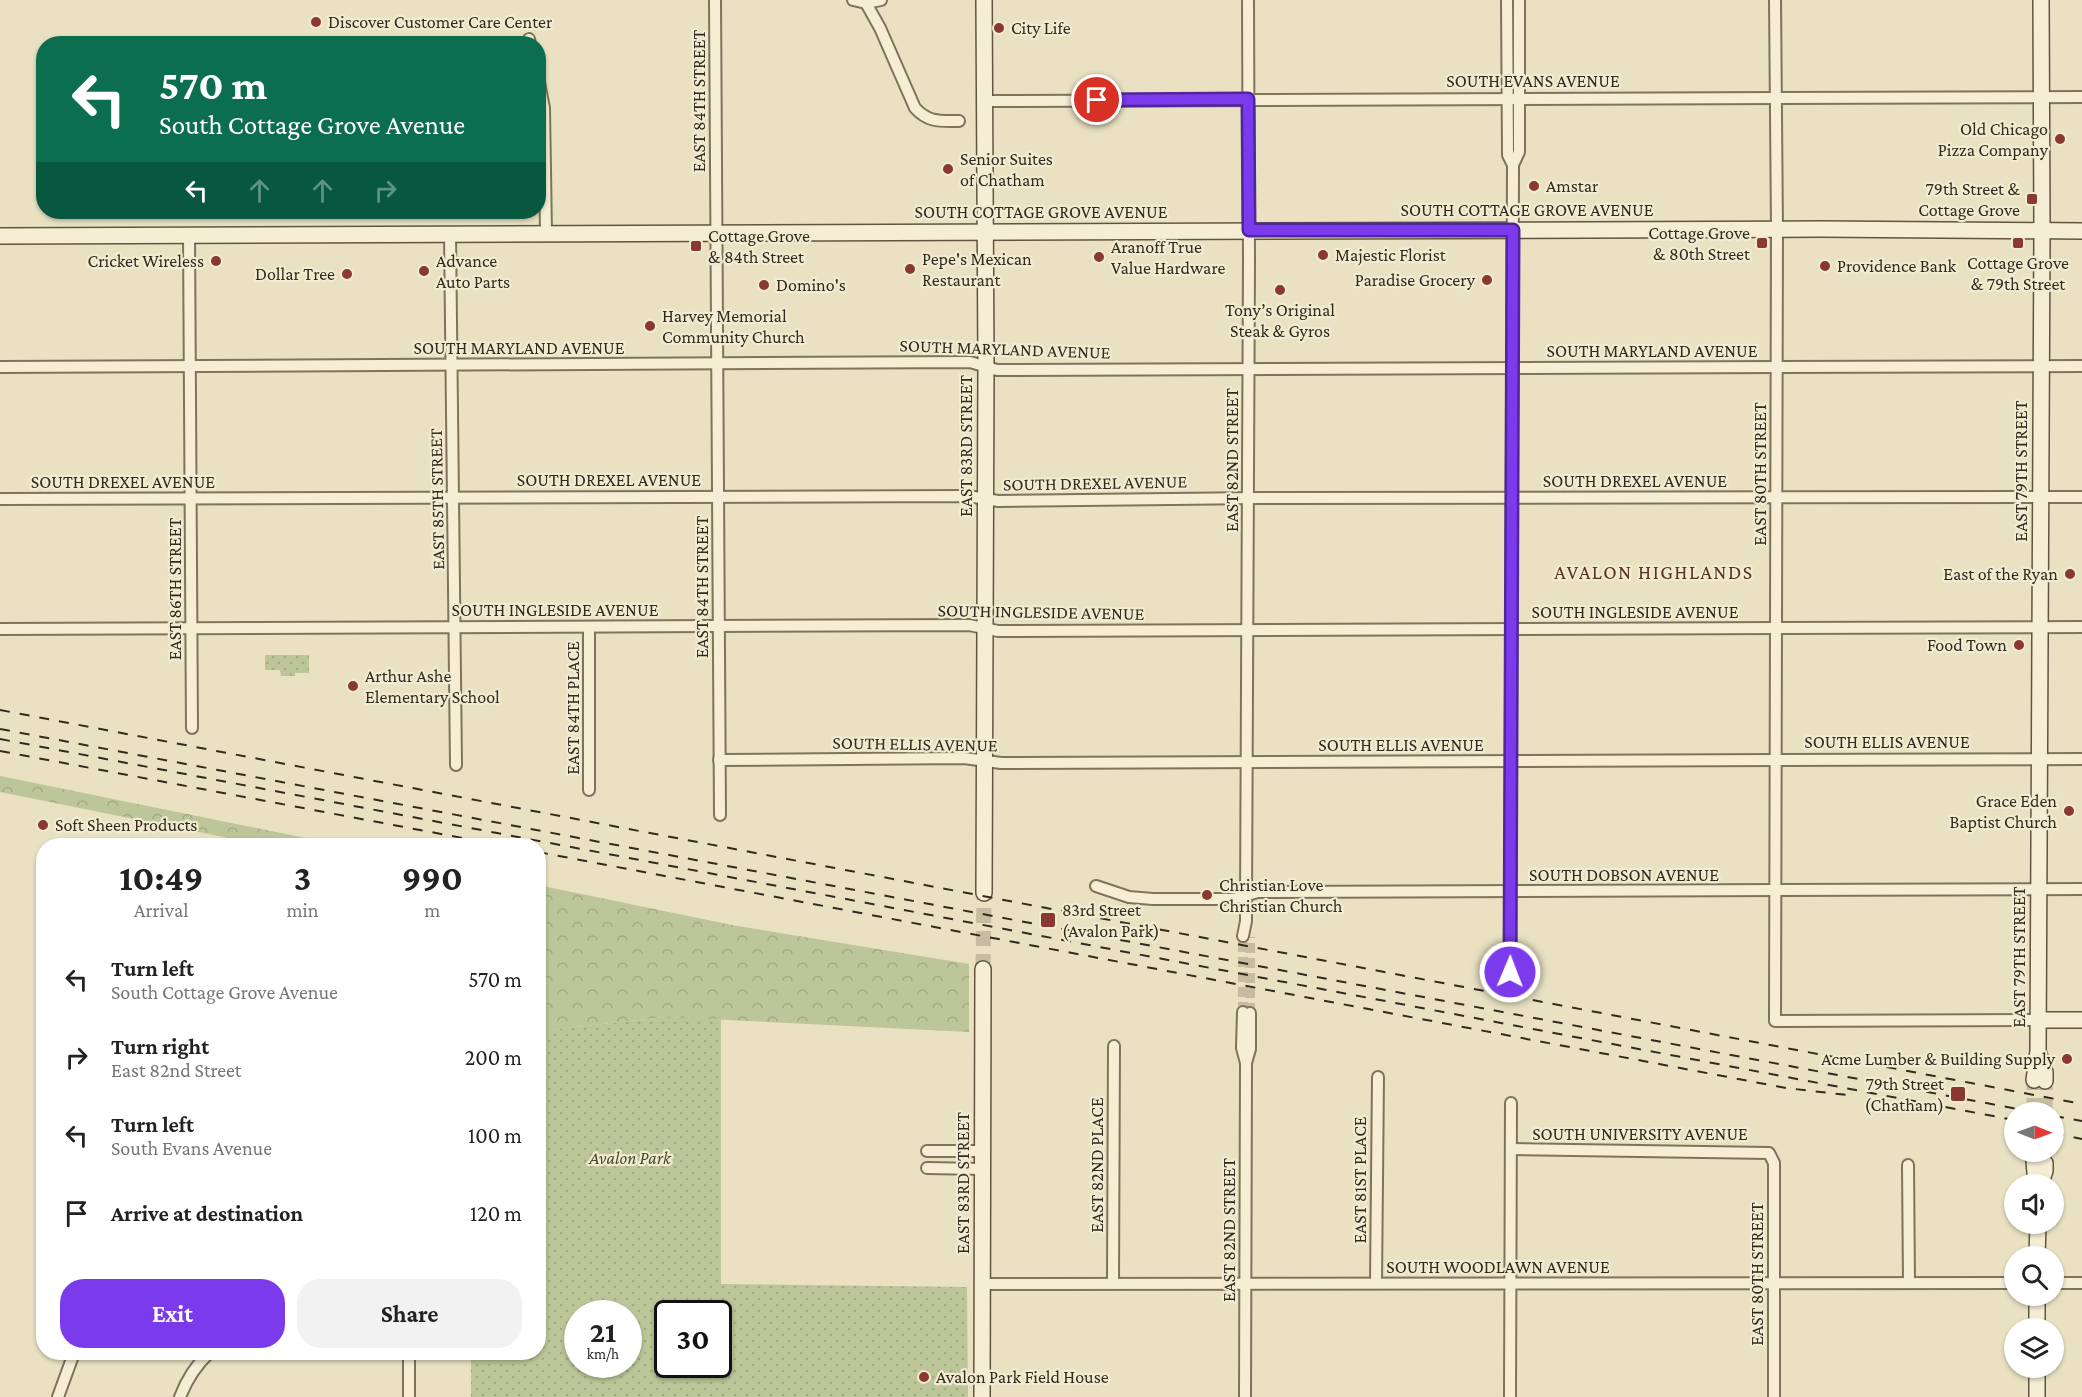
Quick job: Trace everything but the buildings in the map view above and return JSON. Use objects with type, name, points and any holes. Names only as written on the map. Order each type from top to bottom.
[{"type":"main road","name":"EAST 83RD STREET","points":[[984,0],[986,367],[984,893]]},
{"type":"main road","name":"EAST 79TH STREET","points":[[2039,1080],[2045,1072],[2038,1051],[2041,0]]},
{"type":"main road","name":"SOUTH COTTAGE GROVE AVENUE","points":[[0,236],[1249,230],[2082,231]]},
{"type":"main road","name":"EAST 83RD STREET","points":[[982,1397],[983,969]]},
{"type":"main road","points":[[2038,1020],[2082,1020]]},
{"type":"main road","points":[[2039,1162],[2044,1171],[2043,1174]]},
{"type":"main road","points":[[2037,1378],[2037,1397]]},
{"type":"street","name":"EAST 84TH STREET","points":[[715,0],[720,815]]},
{"type":"street","points":[[853,0],[866,3],[881,0]]},
{"type":"street","name":"EAST 82ND STREET","points":[[1246,937],[1248,0]]},
{"type":"street","points":[[1507,0],[1513,98]]},
{"type":"street","points":[[1510,972],[1513,165],[1509,155],[1519,0]]},
{"type":"street","name":"EAST 80TH STREET","points":[[1775,0],[1777,229],[1775,1021],[2038,1020]]},
{"type":"street","points":[[866,3],[880,27],[915,108],[923,117],[934,121],[959,121]]},
{"type":"street","name":"SOUTH EVANS AVENUE","points":[[985,101],[2082,97]]},
{"type":"street","points":[[546,219],[546,233]]},
{"type":"street","name":"EAST 85TH STREET","points":[[450,233],[456,765]]},
{"type":"street","name":"EAST 86TH STREET","points":[[189,235],[192,728]]},
{"type":"street","name":"SOUTH MARYLAND AVENUE","points":[[0,366],[970,362],[997,370],[2082,366]]},
{"type":"street","name":"SOUTH DREXEL AVENUE","points":[[0,499],[968,495],[998,501],[1512,497],[2082,497]]},
{"type":"street","name":"SOUTH INGLESIDE AVENUE","points":[[0,629],[969,626],[998,631],[2082,627]]},
{"type":"street","name":"EAST 84TH PLACE","points":[[589,627],[590,790]]},
{"type":"street","name":"SOUTH ELLIS AVENUE","points":[[719,760],[964,758],[1001,763],[2082,759]]},
{"type":"street","name":"SOUTH DOBSON AVENUE","points":[[1096,886],[1129,897],[1153,899],[1233,899],[1258,892],[2082,889]]},
{"type":"street","name":"EAST 82ND STREET","points":[[1245,1397],[1246,1063],[1250,1049],[1246,1013]]},
{"type":"street","name":"EAST 82ND PLACE","points":[[1113,1283],[1114,1046]]},
{"type":"street","name":"EAST 81ST PLACE","points":[[1376,1284],[1378,1077]]},
{"type":"street","points":[[1510,1397],[1511,1103]]},
{"type":"street","name":"SOUTH UNIVERSITY AVENUE","points":[[1511,1149],[1769,1153]]},
{"type":"street","points":[[927,1150],[982,1151]]},
{"type":"street","name":"EAST 80TH STREET","points":[[1769,1153],[1774,1163],[1774,1397]]},
{"type":"street","points":[[1908,1165],[1909,1283]]},
{"type":"street","points":[[927,1168],[982,1169]]},
{"type":"street","name":"SOUTH WOODLAWN AVENUE","points":[[982,1284],[2004,1283]]},
{"type":"street","points":[[2064,1283],[2082,1283]]},
{"type":"street","points":[[58,1397],[71,1360]]},
{"type":"street","points":[[180,1397],[187,1379],[201,1360]]},
{"type":"street","points":[[409,1360],[409,1397]]},
{"type":"green space","points":[[265,655],[309,655],[309,673],[281,676],[280,670],[265,670]]},
{"type":"green space","points":[[0,776],[306,838],[228,838],[0,792]]},
{"type":"green space","points":[[546,887],[732,925],[969,964],[969,1032],[666,1017],[546,1030]]},
{"type":"green space","name":"Avalon Park","points":[[666,1017],[721,1019],[721,1284],[967,1287],[968,1397],[471,1397],[471,1360],[546,1360],[546,1030]]},
{"type":"tunnel","points":[[983,969],[984,893]]},
{"type":"tunnel","points":[[1243,936],[1243,1012]]},
{"type":"tunnel","points":[[1250,937],[1250,1013]]},
{"type":"tunnel","points":[[2034,1080],[2034,1102]]},
{"type":"tunnel","points":[[2045,1081],[2045,1102]]},
{"type":"railway","points":[[0,710],[2082,1104]]},
{"type":"railway","points":[[0,729],[2004,1106]]},
{"type":"railway","points":[[0,739],[523,838]]},
{"type":"railway","points":[[0,751],[462,838]]},
{"type":"railway","points":[[546,842],[2004,1118]]},
{"type":"railway","points":[[546,854],[1786,1088],[1847,1095]]},
{"type":"railway","points":[[2064,1118],[2082,1121]]},
{"type":"railway","points":[[2064,1135],[2082,1139]]},
{"type":"place","name":"Discover Customer Care Center","points":[[316,22]]},
{"type":"place","name":"City Life","points":[[999,28]]},
{"type":"place","name":"Old Chicago Pizza Company","points":[[2060,139]]},
{"type":"place","name":"Senior Suites of Chatham","points":[[948,169]]},
{"type":"place","name":"Amstar","points":[[1534,186]]},
{"type":"place","name":"79th Street & Cottage Grove","points":[[2032,199]]},
{"type":"place","name":"Cottage Grove & 80th Street","points":[[1762,243]]},
{"type":"place","name":"Cottage Grove & 79th Street","points":[[2018,243]]},
{"type":"place","name":"Cottage Grove & 84th Street","points":[[696,246]]},
{"type":"place","name":"Majestic Florist","points":[[1323,255]]},
{"type":"place","name":"Aranoff True Value Hardware","points":[[1099,257]]},
{"type":"place","name":"Cricket Wireless","points":[[216,261]]},
{"type":"place","name":"Providence Bank","points":[[1825,266]]},
{"type":"place","name":"Pepe's Mexican Restaurant","points":[[910,269]]},
{"type":"place","name":"Advance Auto Parts","points":[[424,271]]},
{"type":"place","name":"Dollar Tree","points":[[347,274]]},
{"type":"place","name":"Paradise Grocery","points":[[1487,280]]},
{"type":"place","name":"Domino's","points":[[764,285]]},
{"type":"place","name":"Tony’s Original Steak & Gyros","points":[[1280,290]]},
{"type":"place","name":"Harvey Memorial Community Church","points":[[650,326]]},
{"type":"place","name":"East of the Ryan","points":[[2070,574]]},
{"type":"place","name":"Food Town","points":[[2019,645]]},
{"type":"place","name":"Arthur Ashe Elementary School","points":[[353,686]]},
{"type":"place","name":"Grace Eden Baptist Church","points":[[2069,811]]},
{"type":"place","name":"Soft Sheen Products","points":[[43,825]]},
{"type":"place","name":"Christian Love Christian Church","points":[[1207,895]]},
{"type":"place","name":"83rd Street (Avalon Park)","points":[[1048,920]]},
{"type":"place","name":"Acme Lumber & Building Supply","points":[[2067,1059]]},
{"type":"place","name":"79th Street (Chatham)","points":[[1958,1094]]},
{"type":"place","name":"Avalon Park Field House","points":[[924,1377]]},
{"type":"district","name":"AVALON HIGHLANDS","points":[[1654,572]]},
{"type":"route","points":[[1097,100],[1248,99],[1249,230],[1513,230],[1510,972]]}]
